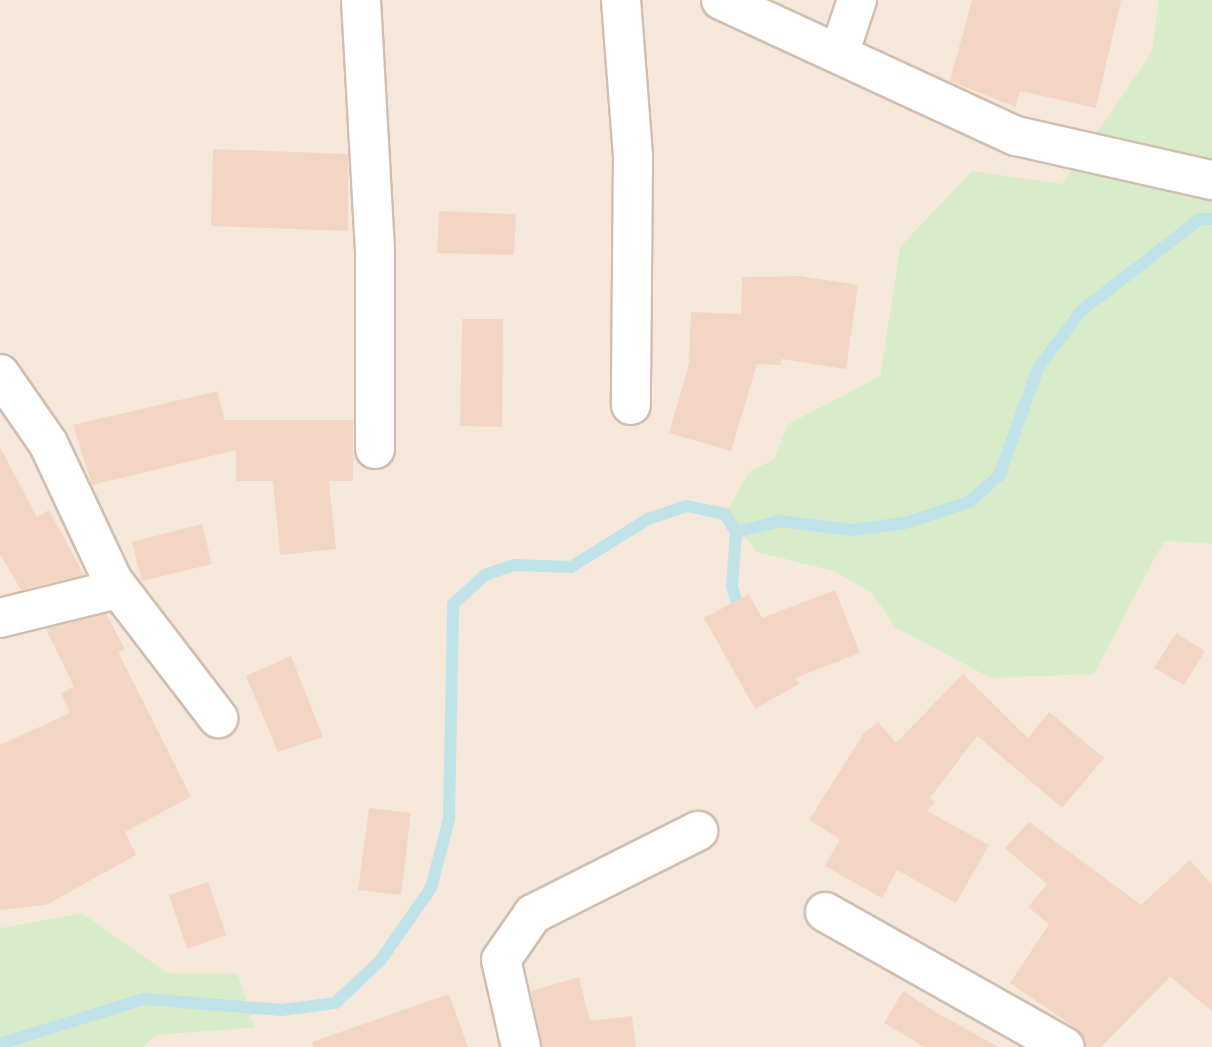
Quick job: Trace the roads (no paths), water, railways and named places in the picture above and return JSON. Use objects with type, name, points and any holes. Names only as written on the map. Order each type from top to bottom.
[{"type":"street","points":[[361,0],[375,251],[375,449]]},
{"type":"street","points":[[621,0],[633,157],[631,405]]},
{"type":"street","points":[[721,0],[840,51],[1016,136],[1212,180]]},
{"type":"street","points":[[840,51],[857,0]]},
{"type":"street","points":[[0,374],[48,443],[113,581],[218,719]]},
{"type":"street","points":[[0,618],[109,591],[113,581]]},
{"type":"street","points":[[521,1047],[501,960],[533,914],[698,831]]},
{"type":"street","points":[[825,912],[1065,1047]]},
{"type":"waterway","points":[[0,1044],[144,999],[282,1010],[335,1003],[380,961],[431,888],[449,819],[453,604],[485,575],[514,565],[571,567],[648,519],[687,506],[725,514],[736,532],[780,521],[851,530],[905,523],[969,502],[999,476],[1038,368],[1081,311],[1200,219],[1212,219]]},
{"type":"waterway","points":[[736,532],[732,587],[741,615]]}]
